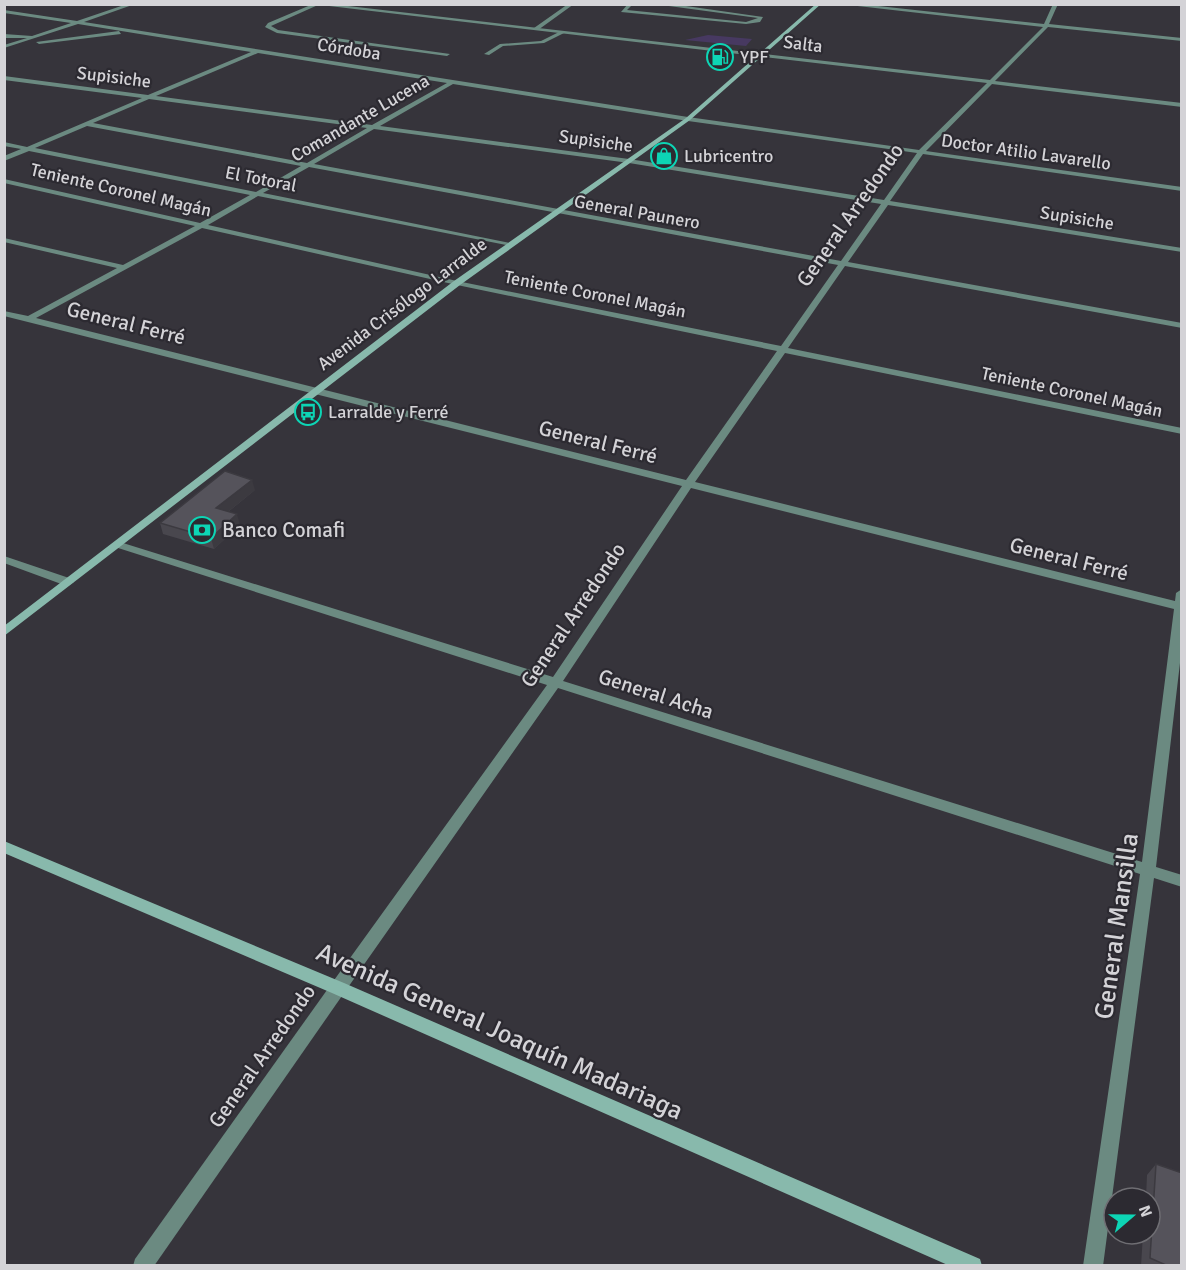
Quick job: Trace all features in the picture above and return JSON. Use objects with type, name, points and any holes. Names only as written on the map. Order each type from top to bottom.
[{"type":"main road","name":"Avenida Crisólogo Larralde","points":[[4,632],[457,284],[688,119],[819,4]]},
{"type":"main road","name":"Avenida General Joaquín Madariaga","points":[[4,847],[338,988],[973,1266]]},
{"type":"street","points":[[4,55],[57,31],[133,4]]},
{"type":"street","points":[[536,29],[572,4]]},
{"type":"street","points":[[631,4],[623,11],[746,23],[758,21],[761,17],[656,4]]},
{"type":"street","points":[[842,4],[1182,40]]},
{"type":"street","name":"General Arredondo","points":[[142,1266],[556,682],[688,485],[921,152],[1046,26],[1056,4]]},
{"type":"street","points":[[315,5],[270,24],[268,27],[277,31],[447,54]]},
{"type":"street","name":"Salta","points":[[315,5],[762,54],[1182,105]]},
{"type":"street","name":"Córdoba","points":[[4,11],[688,119]]},
{"type":"street","points":[[4,47],[38,39],[131,30]]},
{"type":"street","points":[[487,54],[502,45],[542,42],[563,32]]},
{"type":"street","points":[[4,36],[38,39]]},
{"type":"street","points":[[4,159],[258,50]]},
{"type":"street","name":"Supisiche","points":[[4,78],[629,161],[1182,250]]},
{"type":"street","name":"Comandante Lucena","points":[[29,319],[202,225],[454,81]]},
{"type":"street","name":"Doctor Atilio Lavarello","points":[[688,119],[1182,189]]},
{"type":"street","name":"General Paunero","points":[[87,124],[1182,326]]},
{"type":"street","name":"El Totoral","points":[[4,144],[511,244]]},
{"type":"street","name":"Teniente Coronel Magán","points":[[4,181],[457,284],[1182,431]]},
{"type":"street","points":[[4,240],[122,267]]},
{"type":"street","name":"General Ferré","points":[[4,313],[688,485],[1181,602]]},
{"type":"street","name":"General Acha","points":[[119,545],[1182,881]]},
{"type":"street","points":[[4,560],[69,582]]},
{"type":"street","name":"General Mansilla","points":[[1093,1266],[1148,870],[1181,602]]},
{"type":"shaded area","points":[[708,35],[752,39],[746,46],[685,40]]},
{"type":"building","points":[[225,471],[252,480],[216,508],[237,514],[211,538],[160,523]]},
{"type":"building","points":[[1156,1164],[1182,1173],[1182,1266],[1168,1266],[1150,1258],[1151,1246],[1162,1246],[1162,1186],[1155,1186]]},
{"type":"place","name":"YPF","points":[[720,57]]},
{"type":"place","name":"Lubricentro","points":[[664,156]]},
{"type":"place","name":"Larralde y Ferré","points":[[308,412]]},
{"type":"place","name":"Banco Comafi","points":[[202,530]]}]
